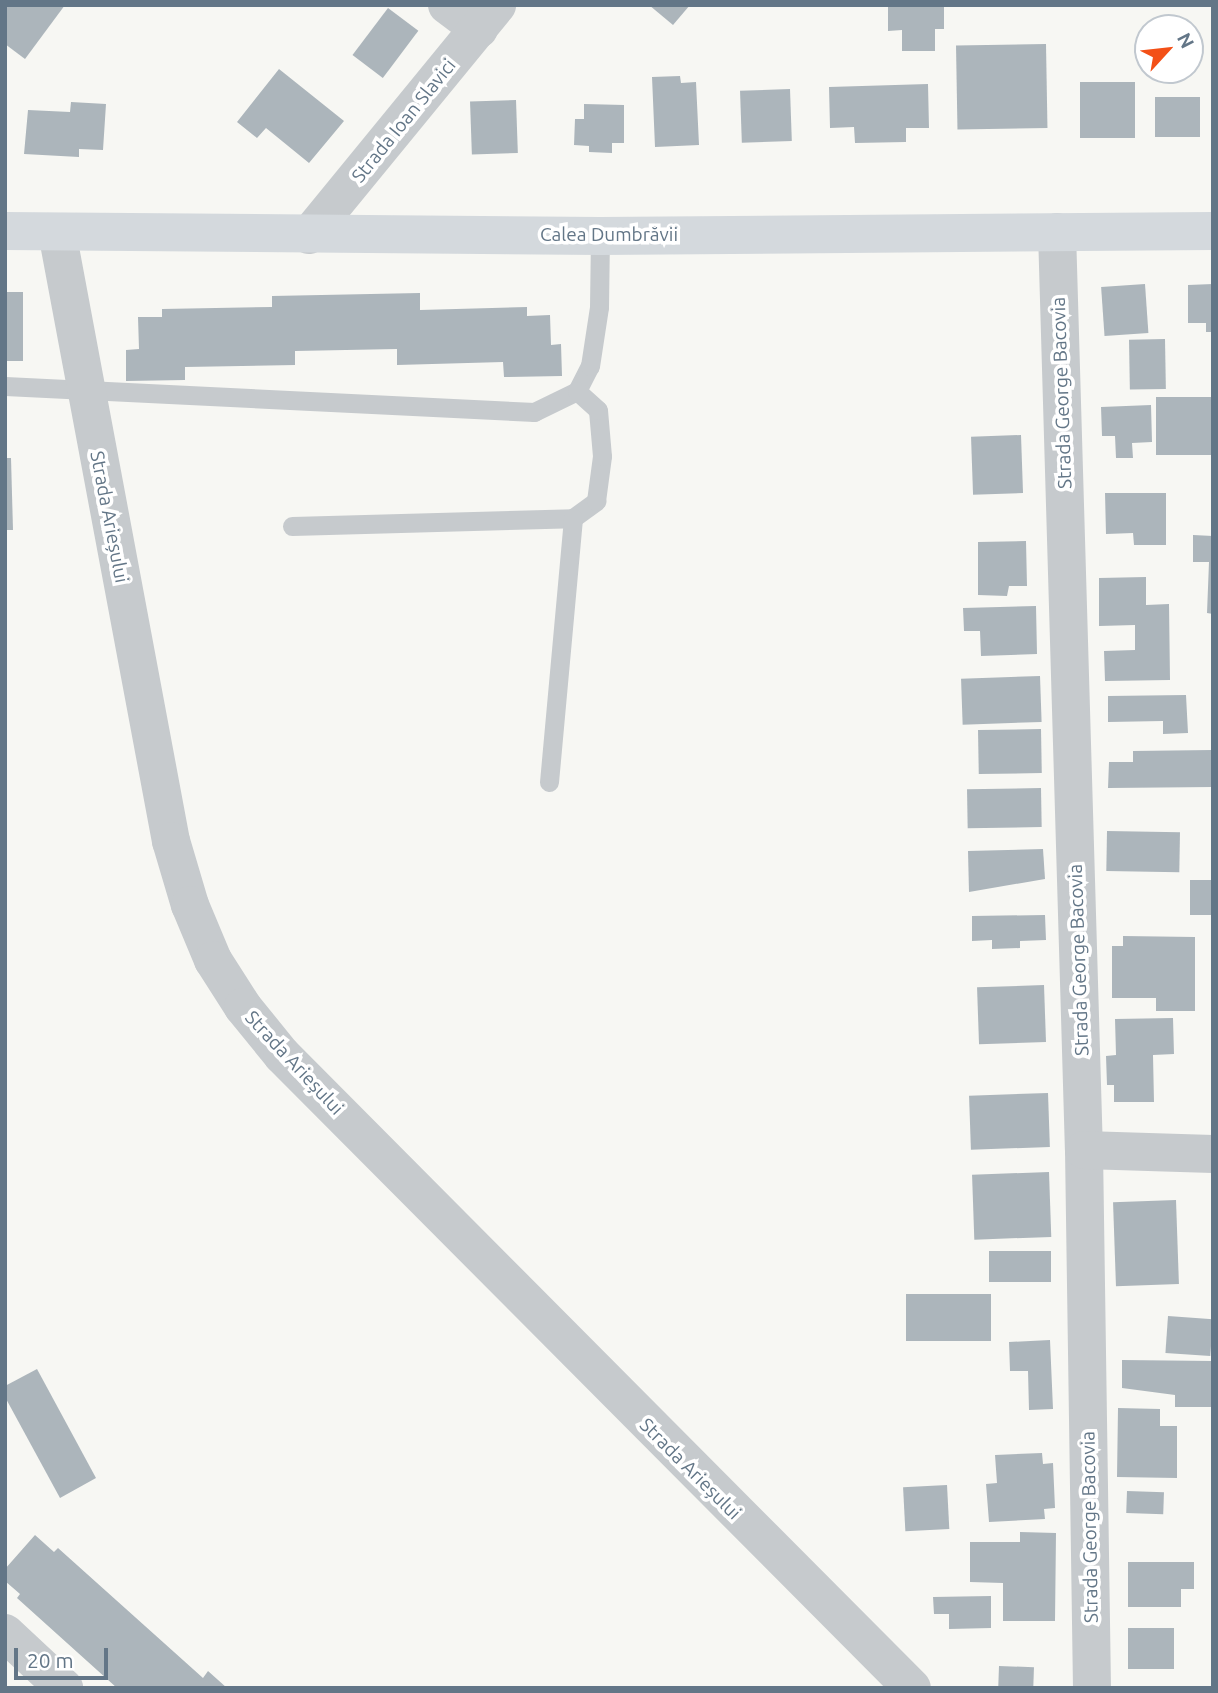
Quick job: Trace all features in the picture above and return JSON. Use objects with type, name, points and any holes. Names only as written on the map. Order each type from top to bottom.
[{"type":"main road","name":"Calea Dumbrăvii","points":[[5,230],[600,236],[1213,231]]},
{"type":"street","points":[[447,5],[488,17]]},
{"type":"street","name":"Strada Ioan Slavici","points":[[309,235],[488,17]]},
{"type":"street","name":"Strada Arieșului","points":[[57,232],[171,841],[190,905],[214,960],[243,1007],[282,1055],[604,1383],[912,1688]]},
{"type":"street","name":"Strada George Bacovia","points":[[1057,232],[1084,1150],[1092,1688]]},
{"type":"street","points":[[1084,1150],[1213,1154]]},
{"type":"street","points":[[7,1638],[64,1688]]},
{"type":"lane","points":[[5,386],[85,387],[277,401],[534,412],[577,391],[590,366],[599,307],[600,236]]},
{"type":"lane","points":[[292,526],[573,519],[596,501],[602,456],[597,410],[577,391]]},
{"type":"lane","points":[[549,782],[573,519]]},
{"type":"building","points":[[5,5],[65,5],[25,59],[5,44]]},
{"type":"building","points":[[649,5],[690,5],[673,25]]},
{"type":"building","points":[[888,5],[944,5],[944,29],[935,29],[935,51],[902,51],[902,30],[888,31]]},
{"type":"building","points":[[388,8],[418,31],[383,78],[352,55]]},
{"type":"building","points":[[1046,44],[1047,128],[957,130],[956,46]]},
{"type":"building","points":[[279,69],[344,121],[309,163],[266,128],[257,138],[237,122]]},
{"type":"building","points":[[680,76],[681,83],[696,82],[699,145],[655,147],[652,77]]},
{"type":"building","points":[[1080,82],[1134,82],[1135,138],[1080,138]]},
{"type":"building","points":[[928,84],[929,128],[906,128],[906,142],[855,143],[854,127],[830,128],[829,87]]},
{"type":"building","points":[[790,89],[792,141],[742,143],[740,91]]},
{"type":"building","points":[[1155,97],[1200,97],[1200,137],[1155,137]]},
{"type":"building","points":[[516,100],[518,153],[472,155],[470,102]]},
{"type":"building","points":[[71,102],[106,104],[103,150],[79,149],[79,157],[24,154],[28,110],[70,112]]},
{"type":"building","points":[[584,104],[624,105],[624,143],[612,143],[612,153],[589,152],[589,146],[574,145],[575,119],[584,119]]},
{"type":"building","points":[[1145,284],[1148,333],[1105,336],[1101,287]]},
{"type":"building","points":[[1213,284],[1213,332],[1206,332],[1206,323],[1188,323],[1188,285]]},
{"type":"building","points":[[5,292],[23,292],[23,361],[5,361]]},
{"type":"building","points":[[420,293],[420,310],[527,307],[527,316],[550,315],[551,345],[561,344],[562,376],[504,377],[503,362],[397,365],[397,349],[295,351],[295,365],[185,367],[185,380],[126,381],[126,350],[139,349],[138,317],[162,317],[162,309],[272,307],[272,296]]},
{"type":"building","points":[[1165,339],[1166,389],[1130,390],[1129,340]]},
{"type":"building","points":[[1156,397],[1213,397],[1213,455],[1156,455]]},
{"type":"building","points":[[1151,405],[1152,442],[1132,443],[1133,458],[1116,458],[1115,436],[1102,436],[1101,407]]},
{"type":"building","points":[[1021,435],[1023,493],[973,495],[971,437]]},
{"type":"building","points":[[5,458],[11,458],[13,530],[5,530]]},
{"type":"building","points":[[1105,493],[1166,493],[1166,545],[1134,545],[1133,533],[1106,534]]},
{"type":"building","points":[[1193,535],[1213,536],[1213,614],[1207,613],[1209,562],[1193,562]]},
{"type":"building","points":[[1026,541],[1027,586],[1009,586],[1007,596],[978,595],[978,542]]},
{"type":"building","points":[[1146,577],[1146,605],[1169,604],[1170,680],[1105,681],[1104,651],[1135,650],[1135,625],[1099,626],[1099,578]]},
{"type":"building","points":[[1036,606],[1037,654],[981,656],[980,631],[964,631],[963,608]]},
{"type":"building","points":[[1040,676],[1042,722],[963,725],[961,679]]},
{"type":"building","points":[[1186,695],[1188,733],[1163,734],[1163,721],[1108,722],[1108,696]]},
{"type":"building","points":[[1041,729],[1042,773],[979,774],[978,730]]},
{"type":"building","points":[[1212,750],[1213,787],[1108,788],[1109,762],[1133,762],[1133,751]]},
{"type":"building","points":[[1041,788],[1042,827],[968,828],[967,789]]},
{"type":"building","points":[[1107,831],[1180,832],[1179,872],[1106,871]]},
{"type":"building","points":[[1043,849],[1045,879],[969,892],[968,851]]},
{"type":"building","points":[[1190,880],[1213,880],[1213,915],[1190,915]]},
{"type":"building","points":[[1045,915],[1046,940],[1020,941],[1020,948],[992,949],[992,940],[972,941],[972,916]]},
{"type":"building","points":[[1123,936],[1195,937],[1195,1011],[1156,1011],[1156,998],[1112,998],[1112,946],[1123,946]]},
{"type":"building","points":[[1044,985],[1046,1042],[979,1044],[977,987]]},
{"type":"building","points":[[1173,1018],[1174,1054],[1153,1055],[1154,1102],[1114,1102],[1114,1085],[1107,1085],[1106,1056],[1116,1055],[1115,1019]]},
{"type":"building","points":[[1048,1093],[1050,1147],[971,1150],[969,1096]]},
{"type":"building","points":[[1049,1172],[1051,1237],[974,1240],[972,1175]]},
{"type":"building","points":[[1176,1200],[1179,1284],[1116,1286],[1113,1202]]},
{"type":"building","points":[[989,1251],[1051,1251],[1051,1282],[989,1282]]},
{"type":"building","points":[[906,1294],[991,1294],[991,1341],[906,1341]]},
{"type":"building","points":[[1168,1316],[1213,1319],[1210,1356],[1165,1353]]},
{"type":"building","points":[[1050,1340],[1053,1409],[1029,1410],[1028,1371],[1010,1371],[1009,1342]]},
{"type":"building","points":[[1122,1360],[1213,1361],[1213,1407],[1175,1407],[1175,1395],[1122,1388]]},
{"type":"building","points":[[37,1369],[96,1478],[60,1498],[5,1397],[5,1386]]},
{"type":"building","points":[[1118,1408],[1160,1409],[1160,1426],[1177,1426],[1177,1478],[1117,1477]]},
{"type":"building","points":[[1042,1453],[1043,1464],[1053,1463],[1055,1508],[1044,1509],[1045,1519],[989,1522],[986,1484],[997,1483],[995,1455]]},
{"type":"building","points":[[947,1485],[949,1529],[905,1531],[903,1487]]},
{"type":"building","points":[[1127,1491],[1164,1492],[1163,1514],[1126,1513]]},
{"type":"building","points":[[1020,1532],[1056,1533],[1055,1621],[1003,1621],[1003,1583],[970,1582],[970,1542],[1020,1542]]},
{"type":"building","points":[[35,1535],[54,1552],[58,1548],[203,1678],[208,1671],[227,1688],[117,1688],[17,1598],[20,1594],[5,1581],[5,1569]]},
{"type":"building","points":[[1128,1562],[1194,1562],[1194,1589],[1181,1589],[1181,1607],[1128,1607]]},
{"type":"building","points":[[991,1596],[991,1628],[949,1629],[949,1614],[934,1614],[933,1597]]},
{"type":"building","points":[[1128,1628],[1174,1628],[1174,1669],[1128,1669]]},
{"type":"building","points":[[999,1666],[1034,1667],[1033,1688],[998,1688]]}]
